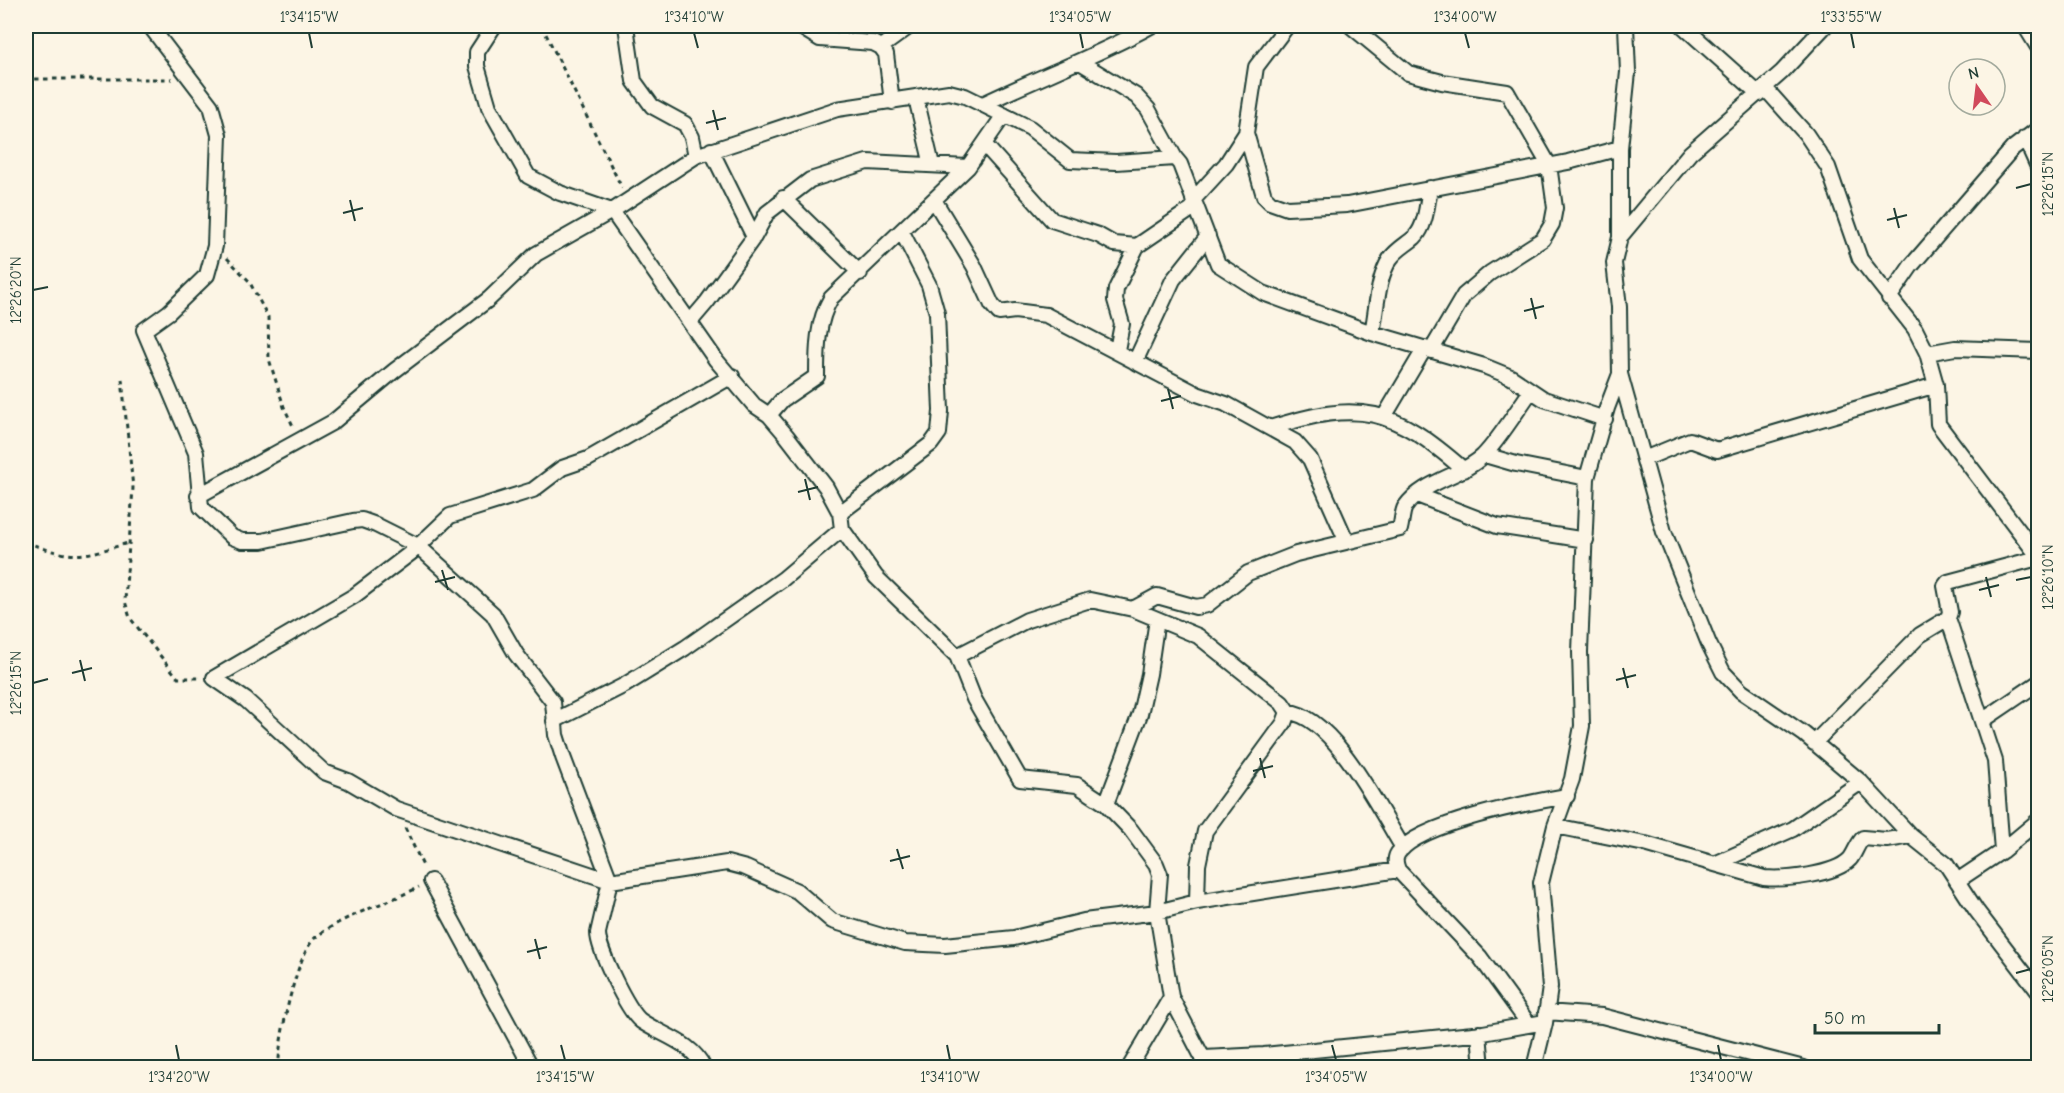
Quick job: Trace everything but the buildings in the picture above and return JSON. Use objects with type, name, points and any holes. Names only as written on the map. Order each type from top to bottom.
[{"type":"street","points":[[150,26],[161,44],[211,106],[219,135],[215,246],[207,275],[169,312],[144,330],[196,453],[198,496],[201,507],[232,537],[242,541],[262,541],[362,520],[418,546],[493,615],[516,654],[553,702],[554,721],[563,757],[610,880],[598,933],[598,942],[606,964],[638,1019],[693,1051],[704,1068]]},
{"type":"street","points":[[494,26],[477,52],[477,66],[489,107],[528,176],[560,193],[612,211],[716,360],[732,376],[754,405],[769,415],[826,487],[840,513],[842,529],[876,578],[957,656],[974,699],[1020,779],[1077,785],[1106,804],[1131,830],[1156,864],[1160,874],[1157,912],[1171,997],[1206,1063],[1264,1055],[1479,1034],[1546,1017],[1602,1016],[1804,1068]]},
{"type":"street","points":[[626,26],[634,81],[652,106],[685,124],[692,137],[696,156]]},
{"type":"street","points":[[800,26],[820,39],[873,43],[881,47],[886,54],[892,102]]},
{"type":"street","points":[[881,47],[910,26]]},
{"type":"street","points":[[983,104],[1050,72],[1080,62],[1135,29],[1151,26]]},
{"type":"street","points":[[1117,350],[1122,324],[1115,300],[1116,289],[1137,246],[1194,203],[1226,164],[1246,133],[1256,67],[1287,26]]},
{"type":"street","points":[[1352,26],[1408,73],[1442,82],[1507,92],[1549,165],[1555,208],[1552,224],[1544,239],[1490,273],[1464,295],[1384,417]]},
{"type":"street","points":[[1626,26],[1628,72],[1620,148],[1620,237],[1614,263],[1619,307],[1620,374],[1664,532],[1696,614],[1723,672],[1741,691],[1814,743],[1861,782],[1911,836],[1946,864],[2038,991]]},
{"type":"street","points":[[1683,26],[1762,91],[1806,134],[1828,167],[1860,259],[1915,330],[1927,352],[1936,385],[1938,424],[2038,557],[1948,582],[1945,586],[1950,612],[1948,618],[1995,761],[2002,851]]},
{"type":"street","points":[[1620,237],[1690,153],[1762,91],[1825,26]]},
{"type":"street","points":[[2025,26],[2038,47]]},
{"type":"street","points":[[1080,62],[1136,96],[1148,109],[1174,158],[1180,164],[1218,264],[1263,293],[1372,333],[1484,366],[1511,377],[1544,399],[1605,419]]},
{"type":"street","points":[[198,496],[333,422],[394,371],[489,299],[536,254],[612,211],[696,156],[711,150],[771,133],[837,109],[949,92],[983,104],[1030,128],[1070,160],[1116,162],[1174,158]]},
{"type":"street","points":[[916,98],[932,165]]},
{"type":"street","points":[[769,415],[782,400],[817,376],[817,347],[823,312],[831,298],[860,273],[968,167],[1004,115]]},
{"type":"street","points":[[1889,297],[1925,250],[2013,148],[2038,129]]},
{"type":"street","points":[[1246,133],[1264,196],[1279,206],[1347,205],[1549,165],[1620,148]]},
{"type":"street","points":[[2025,138],[2038,168]]},
{"type":"street","points":[[984,144],[1052,220],[1098,235],[1114,244],[1137,246]]},
{"type":"street","points":[[711,150],[754,237]]},
{"type":"street","points":[[690,322],[708,302],[754,237],[767,213],[783,198],[810,180],[867,162],[968,167]]},
{"type":"street","points":[[1372,333],[1381,282],[1389,261],[1399,247],[1414,238],[1421,229],[1430,188]]},
{"type":"street","points":[[783,198],[860,273]]},
{"type":"street","points":[[934,200],[974,266],[992,305],[999,313],[1015,311],[1047,315],[1295,442],[1310,459],[1346,540]]},
{"type":"street","points":[[840,513],[931,444],[939,433],[941,368],[938,312],[929,285],[902,232]]},
{"type":"street","points":[[1135,362],[1173,280],[1208,236]]},
{"type":"street","points":[[1927,352],[1955,348],[2038,351]]},
{"type":"street","points":[[1534,1068],[1546,1017],[1550,987],[1541,883],[1555,826],[1567,796],[1582,726],[1580,652],[1587,478],[1620,374]]},
{"type":"street","points":[[732,376],[588,459],[562,468],[533,490],[459,511],[354,596],[214,678],[227,690],[246,700],[324,772],[396,808],[610,880],[727,863],[738,865],[797,891],[832,921],[904,943],[945,945],[1014,938],[1084,921],[1157,912],[1197,902],[1398,870]]},
{"type":"street","points":[[1644,459],[1690,440],[1717,450],[1936,385]]},
{"type":"street","points":[[1133,609],[1157,596],[1196,607],[1207,605],[1248,573],[1296,554],[1346,540],[1400,529],[1404,508],[1417,495],[1445,477],[1464,470],[1485,454],[1531,391]]},
{"type":"street","points":[[1270,428],[1311,415],[1340,411],[1384,417],[1428,439],[1464,470]]},
{"type":"street","points":[[1485,454],[1516,464],[1587,478]]},
{"type":"street","points":[[1417,495],[1497,526],[1586,540]]},
{"type":"street","points":[[554,721],[625,685],[685,648],[783,579],[842,529]]},
{"type":"street","points":[[957,656],[1027,620],[1090,600],[1133,609],[1198,636],[1282,703],[1288,712]]},
{"type":"street","points":[[1814,743],[1920,635],[1948,618]]},
{"type":"street","points":[[1106,804],[1140,714],[1149,674],[1157,619]]},
{"type":"street","points":[[1982,721],[2038,683]]},
{"type":"street","points":[[1288,712],[1299,713],[1325,730],[1342,752],[1403,848]]},
{"type":"street","points":[[1197,902],[1198,865],[1205,831],[1284,723],[1288,712]]},
{"type":"street","points":[[1717,863],[1793,829],[1861,782]]},
{"type":"street","points":[[1528,1023],[1480,957],[1398,870],[1395,861],[1403,848],[1419,838],[1488,811],[1567,796]]},
{"type":"street","points":[[1957,882],[2002,851],[2038,821]]},
{"type":"street","points":[[1555,826],[1645,844],[1764,878],[1806,877],[1850,859],[1863,838],[1887,840],[1911,836]]},
{"type":"street","points":[[431,881],[532,1068]]},
{"type":"street","points":[[1129,1068],[1171,997]]},
{"type":"street","points":[[1479,1034],[1482,1068]]},
{"type":"path","points":[[542,26],[627,200]]},
{"type":"path","points":[[26,79],[191,79]]},
{"type":"path","points":[[215,246],[249,281],[267,317],[269,359],[284,407],[300,439]]},
{"type":"path","points":[[122,379],[133,488],[125,601],[130,618],[178,678],[214,678]]},
{"type":"path","points":[[26,542],[60,556],[91,554],[128,543]]},
{"type":"path","points":[[279,1068],[290,990],[313,938],[346,920],[431,881],[396,808]]}]
